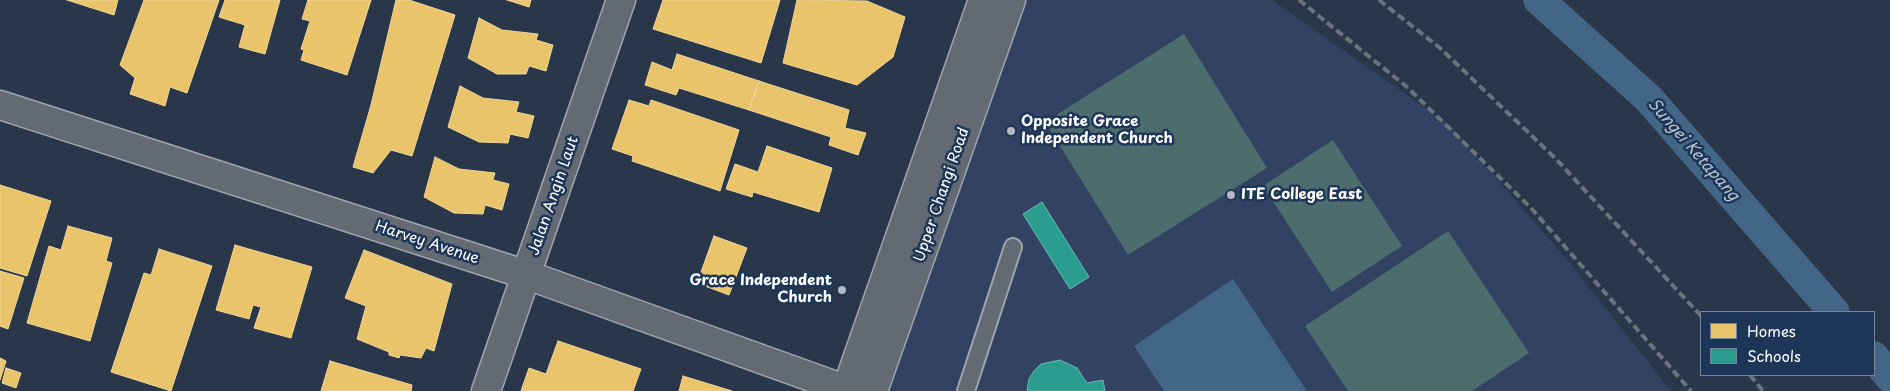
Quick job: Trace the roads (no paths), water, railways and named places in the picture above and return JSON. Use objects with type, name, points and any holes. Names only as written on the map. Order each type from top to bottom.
[{"type":"street","name":"Jalan Angin Laut","points":[[486,391],[621,0]]},
{"type":"street","name":"Upper Changi Road","points":[[847,391],[984,0]]},
{"type":"street","name":"Upper Changi Road","points":[[873,391],[1011,0]]},
{"type":"street","name":"Harvey Avenue","points":[[0,105],[527,275],[847,391]]},
{"type":"lane","points":[[966,391],[1013,247]]},
{"type":"waterway","name":"Sungei Ketapang","points":[[1539,0],[1649,99],[1833,311]]},
{"type":"waterway","name":"Sungei Ketapang","points":[[1875,358],[1890,377]]},
{"type":"railway","points":[[1299,0],[1407,87],[1531,208],[1691,391]]},
{"type":"railway","points":[[1379,0],[1440,48],[1556,159],[1700,315]]},
{"type":"railway","points":[[1751,376],[1763,391]]},
{"type":"place","name":"Opposite Grace Independent Church","points":[[1011,131]]},
{"type":"place","name":"ITE College East","points":[[1231,195]]},
{"type":"place","name":"Grace Independent Church","points":[[842,290]]}]
